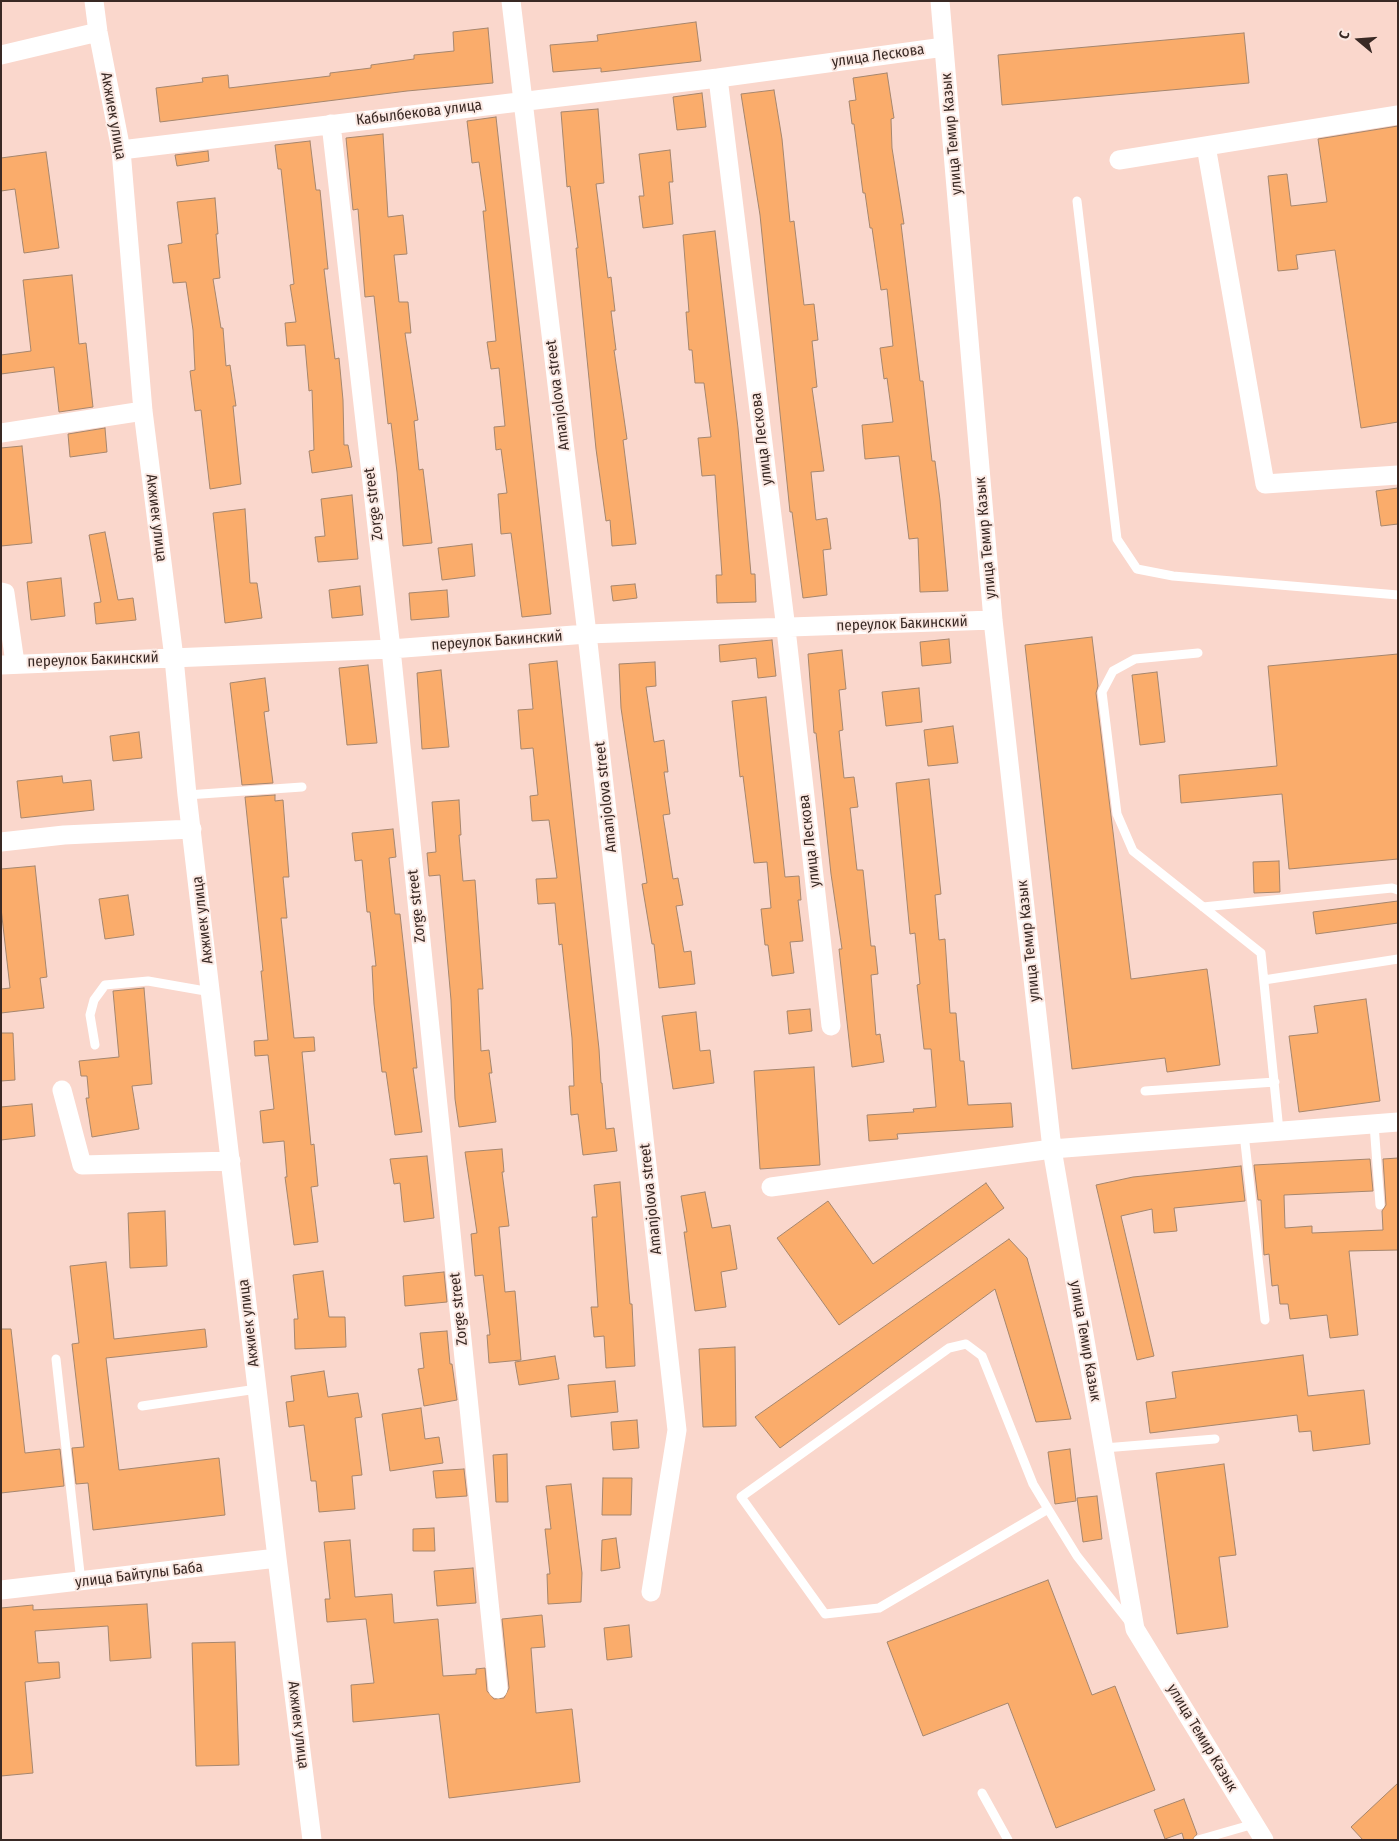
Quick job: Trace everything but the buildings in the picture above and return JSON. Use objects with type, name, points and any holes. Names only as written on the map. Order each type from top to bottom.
[{"type":"street","name":"Акжиек улица","points":[[94,1],[98,32],[121,150],[143,411],[174,658],[187,795],[312,1840]]},
{"type":"street","name":"Amanjolova street","points":[[511,1],[587,634],[677,1430],[652,1592]]},
{"type":"street","name":"улица Темир Казык","points":[[940,1],[993,620],[1052,1149],[1135,1630],[1259,1832]]},
{"type":"street","points":[[1,55],[98,32]]},
{"type":"street","name":"улица Лескова","points":[[831,1026],[786,629],[718,78],[944,46]]},
{"type":"street","name":"Кабылбекова улица","points":[[121,150],[523,100],[718,78]]},
{"type":"street","points":[[1119,160],[1398,115]]},
{"type":"street","name":"Zorge street","points":[[331,124],[390,649],[498,1689]]},
{"type":"street","points":[[1206,146],[1265,484],[1398,475]]},
{"type":"street","points":[[1,433],[143,411]]},
{"type":"street","points":[[1,592],[5,593],[8,664]]},
{"type":"street","name":"переулок Бакинский","points":[[8,664],[390,649],[587,634],[786,629],[993,620]]},
{"type":"street","points":[[1,842],[64,836],[192,829]]},
{"type":"street","points":[[62,1090],[82,1165],[231,1161]]},
{"type":"street","points":[[771,1187],[1052,1149],[1398,1122]]},
{"type":"street","name":"улица Байтулы Баба","points":[[1,1590],[277,1558]]},
{"type":"lane","points":[[1078,201],[1117,539],[1137,569],[1173,576],[1398,595]]},
{"type":"lane","points":[[1198,652],[1135,660],[1113,671],[1102,692],[1117,814],[1133,851],[1261,953],[1280,1131]]},
{"type":"lane","points":[[187,795],[302,787]]},
{"type":"lane","points":[[1203,907],[1392,888],[1398,890]]},
{"type":"lane","points":[[1264,980],[1398,959]]},
{"type":"lane","points":[[95,1045],[90,1016],[94,1000],[105,985],[148,981],[211,992]]},
{"type":"lane","points":[[1145,1091],[1275,1082]]},
{"type":"lane","points":[[1374,1124],[1380,1205]]},
{"type":"lane","points":[[1244,1134],[1266,1320]]},
{"type":"lane","points":[[1048,1509],[879,1608],[825,1614],[742,1497],[949,1348],[966,1344],[982,1356],[1033,1484],[1077,1556],[1135,1630]]},
{"type":"lane","points":[[56,1359],[81,1582]]},
{"type":"lane","points":[[142,1406],[257,1390]]},
{"type":"lane","points":[[1104,1448],[1215,1439]]},
{"type":"lane","points":[[982,1793],[1008,1840]]},
{"type":"lane","points":[[1198,1840],[1259,1832]]}]
